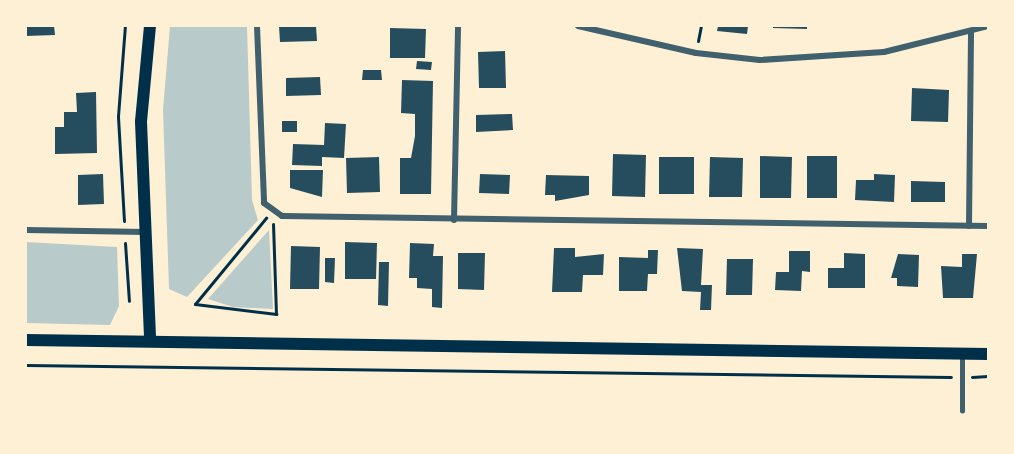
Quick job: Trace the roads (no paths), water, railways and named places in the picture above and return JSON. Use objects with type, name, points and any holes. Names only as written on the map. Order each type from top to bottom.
[{"type":"main road","points":[[150,26],[141,122],[150,341]]},
{"type":"main road","points":[[26,340],[988,354]]},
{"type":"street","points":[[257,26],[268,211],[282,216],[988,226]]},
{"type":"street","points":[[454,220],[458,26]]},
{"type":"street","points":[[578,26],[696,53],[820,59],[971,32],[988,26]]},
{"type":"street","points":[[969,226],[971,32]]},
{"type":"street","points":[[26,230],[145,232]]},
{"type":"lane","points":[[962,353],[962,411]]}]
